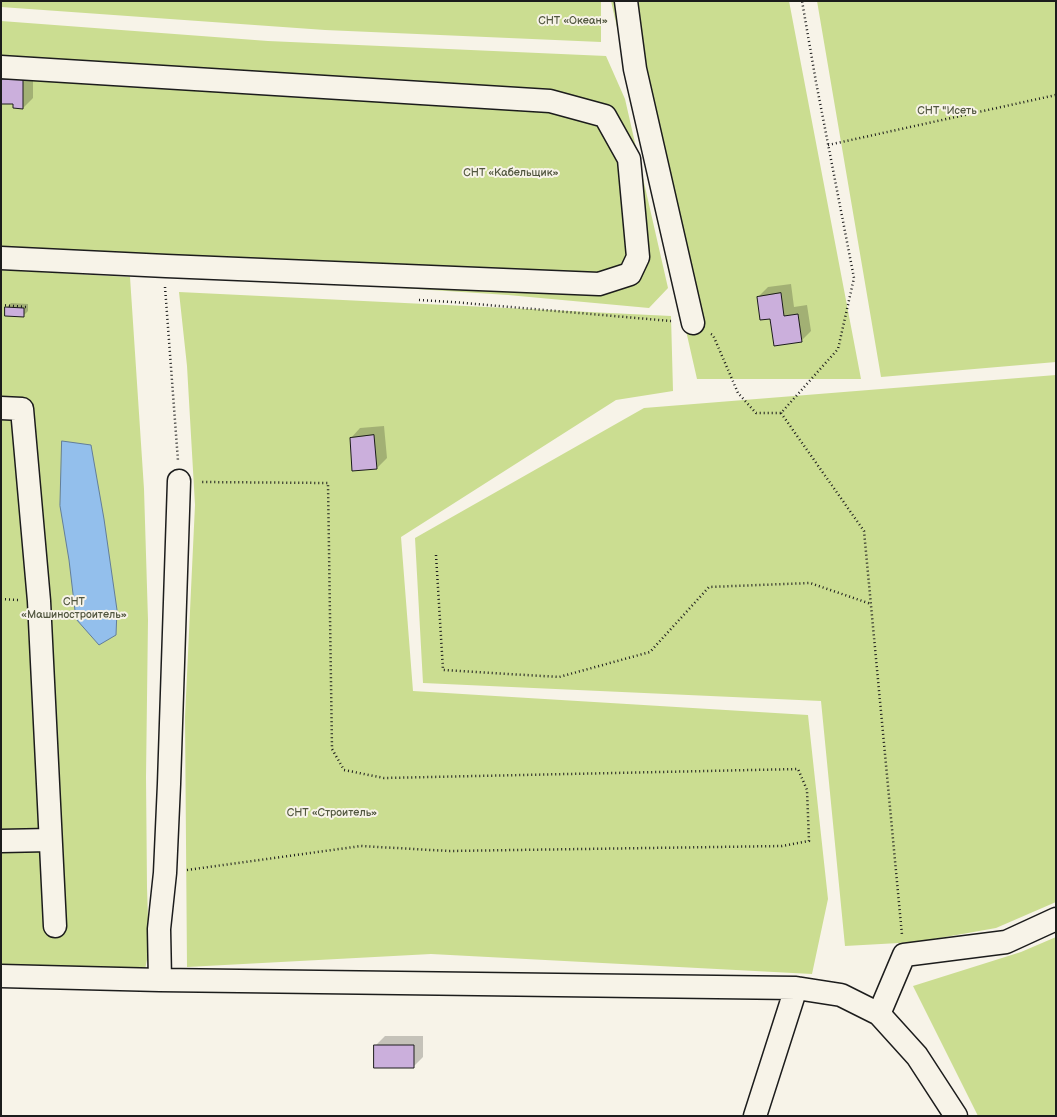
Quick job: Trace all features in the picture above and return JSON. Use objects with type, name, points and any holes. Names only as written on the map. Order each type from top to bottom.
[{"type":"street","points":[[626,1],[634,69],[694,323]]},
{"type":"street","points":[[1,67],[550,101],[605,116],[629,159],[638,257],[630,274],[599,284],[174,267],[1,258]]},
{"type":"street","points":[[1,408],[22,409],[39,601],[55,926]]},
{"type":"street","points":[[160,980],[159,929],[165,873],[169,784],[179,481]]},
{"type":"street","points":[[1,841],[50,840]]},
{"type":"street","points":[[879,1014],[904,955],[1006,942],[1056,920]]},
{"type":"street","points":[[1,976],[160,980],[796,988],[841,995],[879,1014],[917,1056],[956,1116]]},
{"type":"street","points":[[755,1116],[796,988]]},
{"type":"path","points":[[828,145],[1056,95]]},
{"type":"path","points":[[1,305],[26,307]]},
{"type":"path","points":[[781,413],[864,531],[904,955]]},
{"type":"path","points":[[165,873],[361,846],[449,851],[782,846],[809,841],[806,790],[798,769],[384,778],[344,770],[332,749],[328,483],[179,481]]},
{"type":"path","points":[[436,555],[443,670],[559,677],[650,652],[709,587],[810,583],[871,604]]},
{"type":"green space","name":"СНТ «Океан»","points":[[1,1],[601,1],[601,42],[325,30],[1,7]]},
{"type":"green space","points":[[611,1],[789,1],[861,379],[697,379]]},
{"type":"green space","name":"СНТ \"Исеть","points":[[817,1],[1056,1],[1056,362],[881,377]]},
{"type":"green space","name":"СНТ «Кабельщик»","points":[[1,21],[268,41],[606,56],[625,99],[668,288],[649,308],[508,295],[1,262]]},
{"type":"green space","name":"СНТ «Машиностроитель»","points":[[1,270],[130,277],[144,489],[148,620],[146,777],[149,949],[144,975],[1,969]]},
{"type":"green space","name":"СНТ «Строитель»","points":[[179,292],[671,316],[673,391],[616,400],[401,537],[413,691],[808,715],[828,899],[812,974],[431,954],[187,967],[185,717],[195,505],[187,366]]},
{"type":"green space","points":[[1056,375],[1056,902],[996,928],[917,942],[845,946],[821,701],[423,683],[415,538],[644,408]]},
{"type":"green space","points":[[1056,937],[1056,1116],[978,1116],[913,986],[1021,952]]},
{"type":"water","points":[[62,441],[91,445],[104,519],[117,610],[116,635],[99,645],[76,619],[69,560],[60,506]]},
{"type":"building","points":[[1,79],[23,79],[23,109],[13,108],[13,104],[1,104]]},
{"type":"building","points":[[781,293],[784,316],[798,314],[802,342],[774,346],[770,319],[760,320],[757,297]]},
{"type":"building","points":[[5,307],[24,308],[24,317],[5,316]]},
{"type":"building","points":[[374,435],[377,469],[352,471],[350,438]]},
{"type":"building","points":[[374,1045],[414,1045],[414,1068],[374,1068]]}]
